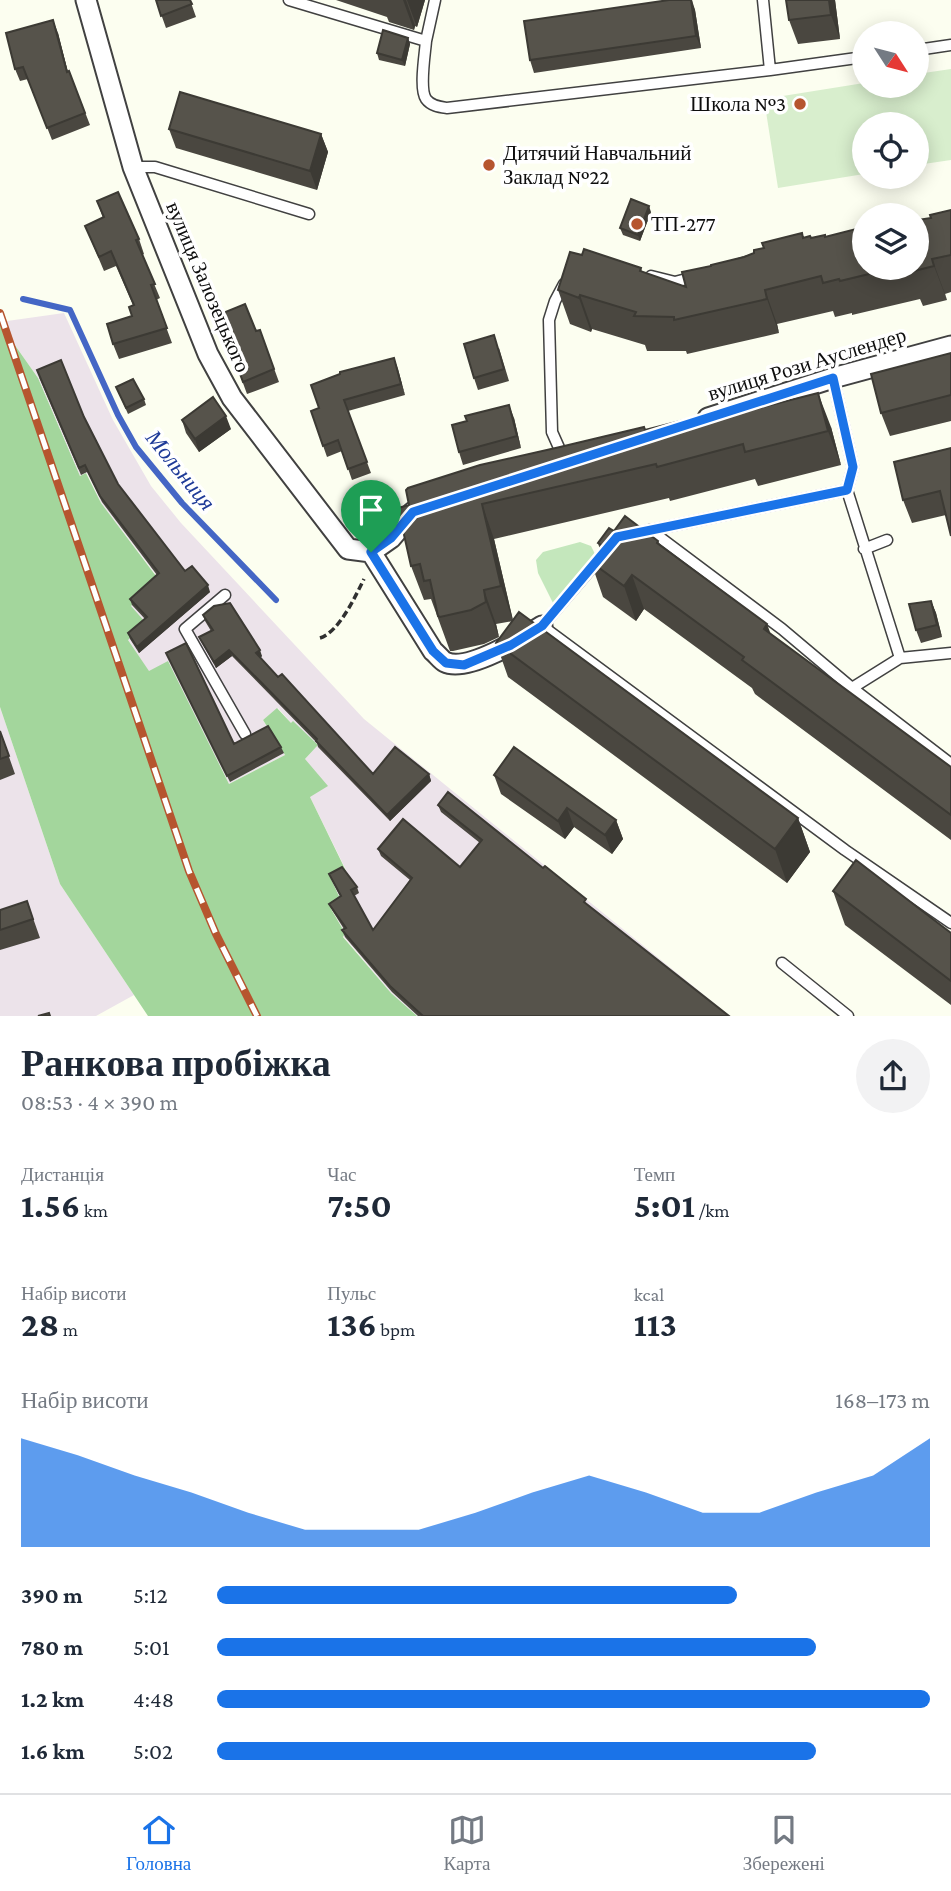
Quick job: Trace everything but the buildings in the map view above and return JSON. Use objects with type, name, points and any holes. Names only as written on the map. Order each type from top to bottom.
[{"type":"street","name":"вулиця Залозецького","points":[[88,1],[133,167],[208,354],[232,398],[348,549],[373,556]]},
{"type":"street","name":"вулиця Рози Ауслендер","points":[[693,422],[833,378],[951,346]]},
{"type":"street","points":[[439,504],[413,512],[373,556],[433,651],[446,663],[464,665],[511,645],[542,626]]},
{"type":"lane","points":[[289,0],[426,41]]},
{"type":"lane","points":[[435,0],[426,41],[423,86],[426,99],[435,106],[447,108],[852,59]]},
{"type":"lane","points":[[763,0],[770,70]]},
{"type":"lane","points":[[929,48],[951,45]]},
{"type":"lane","points":[[133,167],[155,167],[309,214]]},
{"type":"lane","points":[[641,274],[674,282],[709,273]]},
{"type":"lane","points":[[566,463],[552,432],[549,320],[555,301],[568,277]]},
{"type":"lane","points":[[833,378],[853,467],[847,490],[900,658]]},
{"type":"lane","points":[[617,537],[847,490]]},
{"type":"lane","points":[[650,530],[782,629],[852,688],[951,764]]},
{"type":"lane","points":[[864,549],[887,540]]},
{"type":"lane","points":[[609,547],[542,626],[845,850],[951,923]]},
{"type":"lane","points":[[225,595],[185,629],[245,734]]},
{"type":"lane","points":[[852,688],[900,658],[951,653]]},
{"type":"lane","points":[[782,963],[848,1016]]},
{"type":"path","points":[[320,638],[336,627],[373,556]]},
{"type":"shaded area","points":[[64,313],[113,420],[151,486],[181,523],[364,719],[730,1016],[417,1016],[391,993],[343,936],[345,933],[331,908],[331,879],[346,870],[310,797],[305,759],[318,745],[291,723],[278,708],[263,720],[285,755],[229,784],[168,662],[149,672],[128,640],[131,606],[159,579],[101,503],[87,473],[80,476],[38,378],[0,324]]},
{"type":"shaded area","points":[[0,707],[60,884],[134,995],[96,1016],[0,1016]]},
{"type":"green space","points":[[951,69],[951,160],[929,163],[929,112],[852,112],[852,176],[778,188],[764,99],[852,85],[852,98],[929,98],[929,72]]},
{"type":"green space","points":[[0,324],[38,378],[80,476],[86,473],[101,503],[159,580],[131,606],[146,623],[128,640],[149,671],[168,661],[229,784],[285,755],[263,720],[277,708],[318,745],[305,759],[328,786],[310,797],[346,871],[331,879],[342,903],[331,909],[345,933],[343,937],[391,993],[417,1016],[148,1016],[60,884],[0,707]]},
{"type":"green space","points":[[580,542],[591,546],[595,554],[566,593],[553,603],[538,573],[536,560],[543,552]]},
{"type":"waterway","name":"Мольниця","points":[[23,299],[70,310],[118,415],[136,447],[182,503],[276,600]]},
{"type":"railway","points":[[0,313],[189,871],[216,934],[257,1016]]},
{"type":"place","name":"Школа №3","points":[[800,104]]},
{"type":"place","name":"Дитячий Навчальний Заклад №22","points":[[489,165]]},
{"type":"place","name":"ТП-277","points":[[637,224]]},
{"type":"route","points":[[833,378],[853,467],[847,490],[617,537],[542,626],[511,645],[464,665],[446,663],[433,651],[371,552],[391,538],[413,512],[833,378]]}]
